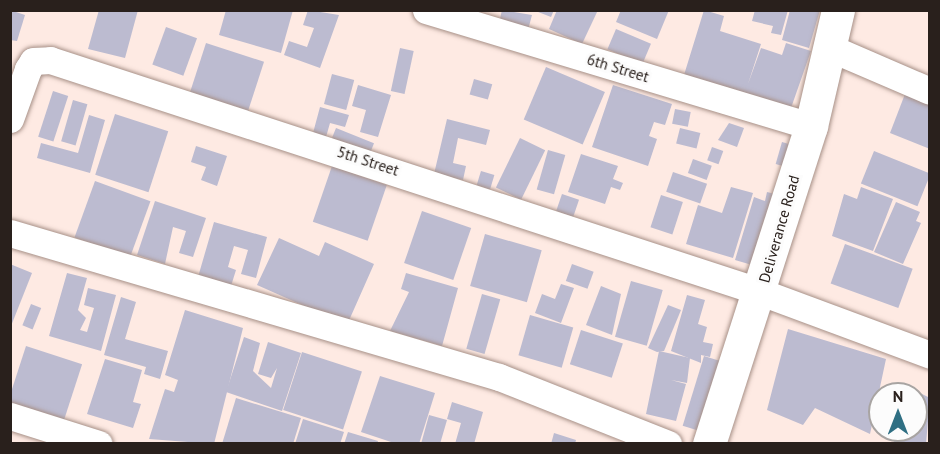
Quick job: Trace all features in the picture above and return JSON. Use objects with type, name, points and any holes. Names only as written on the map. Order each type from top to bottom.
[{"type":"street","name":"6th Street","points":[[426,10],[811,126]]},
{"type":"street","name":"Deliverance Road","points":[[709,444],[761,292],[811,126],[838,10]]},
{"type":"street","points":[[828,47],[930,91]]},
{"type":"street","name":"5th Street","points":[[10,119],[33,61],[50,60],[761,292]]},
{"type":"street","points":[[10,233],[499,377],[668,444]]},
{"type":"street","points":[[761,292],[930,355]]},
{"type":"street","points":[[10,416],[99,444]]},
{"type":"building","points":[[10,10],[25,15],[17,41],[10,40]]},
{"type":"building","points":[[99,10],[138,10],[125,58],[88,49]]},
{"type":"building","points":[[226,10],[293,10],[281,53],[219,35]]},
{"type":"building","points":[[308,10],[339,15],[320,68],[284,55],[289,41],[307,47],[314,28],[303,25]]},
{"type":"building","points":[[502,10],[532,15],[528,30],[499,23]]},
{"type":"building","points":[[533,10],[554,10],[551,17]]},
{"type":"building","points":[[557,10],[598,10],[582,44],[549,29]]},
{"type":"building","points":[[621,10],[669,10],[657,39],[616,22]]},
{"type":"building","points":[[704,10],[724,16],[720,31],[761,44],[748,84],[761,48],[782,55],[786,43],[811,51],[791,108],[684,75]]},
{"type":"building","points":[[755,10],[788,10],[781,35],[771,33],[773,26],[752,21]]},
{"type":"building","points":[[790,10],[820,10],[809,48],[782,40]]},
{"type":"building","points":[[166,27],[197,38],[183,76],[152,65]]},
{"type":"building","points":[[616,29],[651,44],[642,64],[607,49]]},
{"type":"building","points":[[206,43],[264,62],[248,112],[190,93]]},
{"type":"building","points":[[400,48],[414,51],[405,94],[391,91]]},
{"type":"building","points":[[546,67],[605,92],[583,144],[524,119]]},
{"type":"building","points":[[332,74],[354,80],[346,110],[324,104]]},
{"type":"building","points":[[474,79],[492,84],[488,100],[470,94]]},
{"type":"building","points":[[358,85],[391,95],[378,137],[360,132],[366,110],[352,106]]},
{"type":"building","points":[[613,85],[672,104],[665,125],[654,122],[649,136],[657,139],[648,166],[592,147]]},
{"type":"building","points":[[53,91],[68,96],[53,142],[38,137]]},
{"type":"building","points":[[905,94],[930,103],[930,149],[890,133]]},
{"type":"building","points":[[73,100],[87,104],[76,145],[61,141]]},
{"type":"building","points":[[320,107],[349,115],[345,127],[330,123],[326,137],[313,133]]},
{"type":"building","points":[[675,109],[691,112],[688,127],[672,124]]},
{"type":"building","points":[[115,114],[168,131],[148,192],[95,175]]},
{"type":"building","points":[[89,115],[105,120],[90,173],[37,158],[41,143],[78,153]]},
{"type":"building","points":[[447,119],[490,130],[486,145],[458,138],[453,163],[466,166],[463,180],[434,174]]},
{"type":"building","points":[[729,123],[744,128],[737,147],[718,140]]},
{"type":"building","points":[[336,128],[374,143],[369,155],[331,140]]},
{"type":"building","points":[[680,128],[700,133],[697,149],[676,144]]},
{"type":"building","points":[[520,138],[545,150],[521,200],[496,187]]},
{"type":"building","points":[[782,142],[796,146],[790,168],[776,164]]},
{"type":"building","points":[[196,146],[227,156],[217,186],[201,180],[206,167],[191,162]]},
{"type":"building","points":[[712,147],[723,151],[718,164],[707,160]]},
{"type":"building","points":[[548,150],[565,155],[554,194],[537,189]]},
{"type":"building","points":[[874,151],[930,174],[917,206],[861,183]]},
{"type":"building","points":[[581,154],[618,166],[613,179],[623,183],[620,190],[611,187],[605,204],[568,192]]},
{"type":"building","points":[[693,159],[712,166],[707,180],[688,173]]},
{"type":"building","points":[[332,166],[387,185],[368,241],[313,222]]},
{"type":"building","points":[[481,171],[494,175],[490,189],[477,185]]},
{"type":"building","points":[[673,172],[707,184],[700,204],[666,192]]},
{"type":"building","points":[[95,181],[150,201],[130,258],[74,237]]},
{"type":"building","points":[[731,187],[753,193],[733,258],[686,244],[698,205],[722,213]]},
{"type":"building","points":[[861,187],[893,199],[873,251],[832,236],[844,194],[857,199]]},
{"type":"building","points":[[767,192],[783,196],[766,269],[735,260],[754,197],[765,201]]},
{"type":"building","points":[[562,194],[579,200],[573,217],[556,211]]},
{"type":"building","points":[[661,195],[683,202],[672,234],[650,227]]},
{"type":"building","points":[[155,201],[206,218],[193,257],[179,253],[186,231],[173,227],[165,264],[137,255]]},
{"type":"building","points":[[896,202],[920,212],[916,221],[921,223],[903,264],[874,252]]},
{"type":"building","points":[[422,211],[471,228],[453,280],[404,263]]},
{"type":"building","points":[[214,222],[267,237],[256,278],[241,274],[248,250],[234,246],[228,267],[236,270],[231,286],[198,277]]},
{"type":"building","points":[[485,234],[542,250],[527,302],[470,286]]},
{"type":"building","points":[[279,238],[319,256],[325,242],[374,264],[347,325],[257,285]]},
{"type":"building","points":[[845,244],[913,269],[898,308],[831,283]]},
{"type":"building","points":[[10,264],[32,273],[11,326],[10,326]]},
{"type":"building","points":[[572,264],[594,272],[587,289],[566,281]]},
{"type":"building","points":[[67,273],[87,278],[78,310],[86,318],[80,330],[87,332],[94,308],[84,305],[88,288],[116,295],[101,351],[49,336]]},
{"type":"building","points":[[406,273],[458,288],[442,346],[390,331],[409,292],[401,289]]},
{"type":"building","points":[[631,281],[663,290],[647,346],[615,337]]},
{"type":"building","points":[[561,284],[574,288],[561,323],[535,313],[542,294],[555,299]]},
{"type":"building","points":[[601,286],[621,294],[612,335],[586,325]]},
{"type":"building","points":[[482,294],[500,299],[485,354],[466,349]]},
{"type":"building","points":[[687,295],[705,300],[698,324],[707,327],[703,342],[713,344],[710,357],[701,355],[701,363],[671,351]]},
{"type":"building","points":[[121,297],[136,302],[125,339],[168,351],[160,379],[144,374],[146,367],[104,355]]},
{"type":"building","points":[[31,304],[41,308],[33,329],[22,325]]},
{"type":"building","points":[[668,305],[681,310],[664,351],[657,352],[648,348]]},
{"type":"building","points":[[185,310],[243,328],[214,444],[149,439],[165,389],[174,392],[178,380],[165,375]]},
{"type":"building","points":[[530,315],[573,327],[562,368],[518,355]]},
{"type":"building","points":[[788,329],[886,359],[881,382],[868,382],[868,433],[815,408],[803,425],[767,410]]},
{"type":"building","points":[[581,330],[623,344],[612,378],[570,364]]},
{"type":"building","points":[[244,337],[260,343],[253,371],[271,388],[277,368],[271,378],[258,374],[268,342],[301,353],[282,411],[226,392]]},
{"type":"building","points":[[26,346],[82,364],[63,423],[10,406],[10,395]]},
{"type":"building","points":[[659,351],[690,358],[687,383],[671,380],[686,384],[676,421],[646,414]]},
{"type":"building","points":[[302,352],[362,371],[343,429],[283,410]]},
{"type":"building","points":[[704,356],[730,364],[708,434],[683,426]]},
{"type":"building","points":[[105,359],[142,370],[133,402],[141,404],[133,428],[87,414]]},
{"type":"building","points":[[380,376],[435,393],[419,444],[397,444],[361,432]]},
{"type":"building","points":[[928,397],[930,398],[928,421]]},
{"type":"building","points":[[236,398],[301,418],[293,444],[222,444]]},
{"type":"building","points":[[452,402],[483,412],[474,444],[455,444],[461,423],[447,419]]},
{"type":"building","points":[[429,415],[447,420],[440,444],[421,444]]},
{"type":"building","points":[[303,419],[344,432],[340,444],[295,444]]},
{"type":"building","points":[[348,432],[378,441],[377,444],[344,444]]},
{"type":"building","points":[[554,433],[576,440],[575,444],[551,444]]},
{"type":"building","points":[[894,442],[926,442],[926,444],[893,444]]}]
